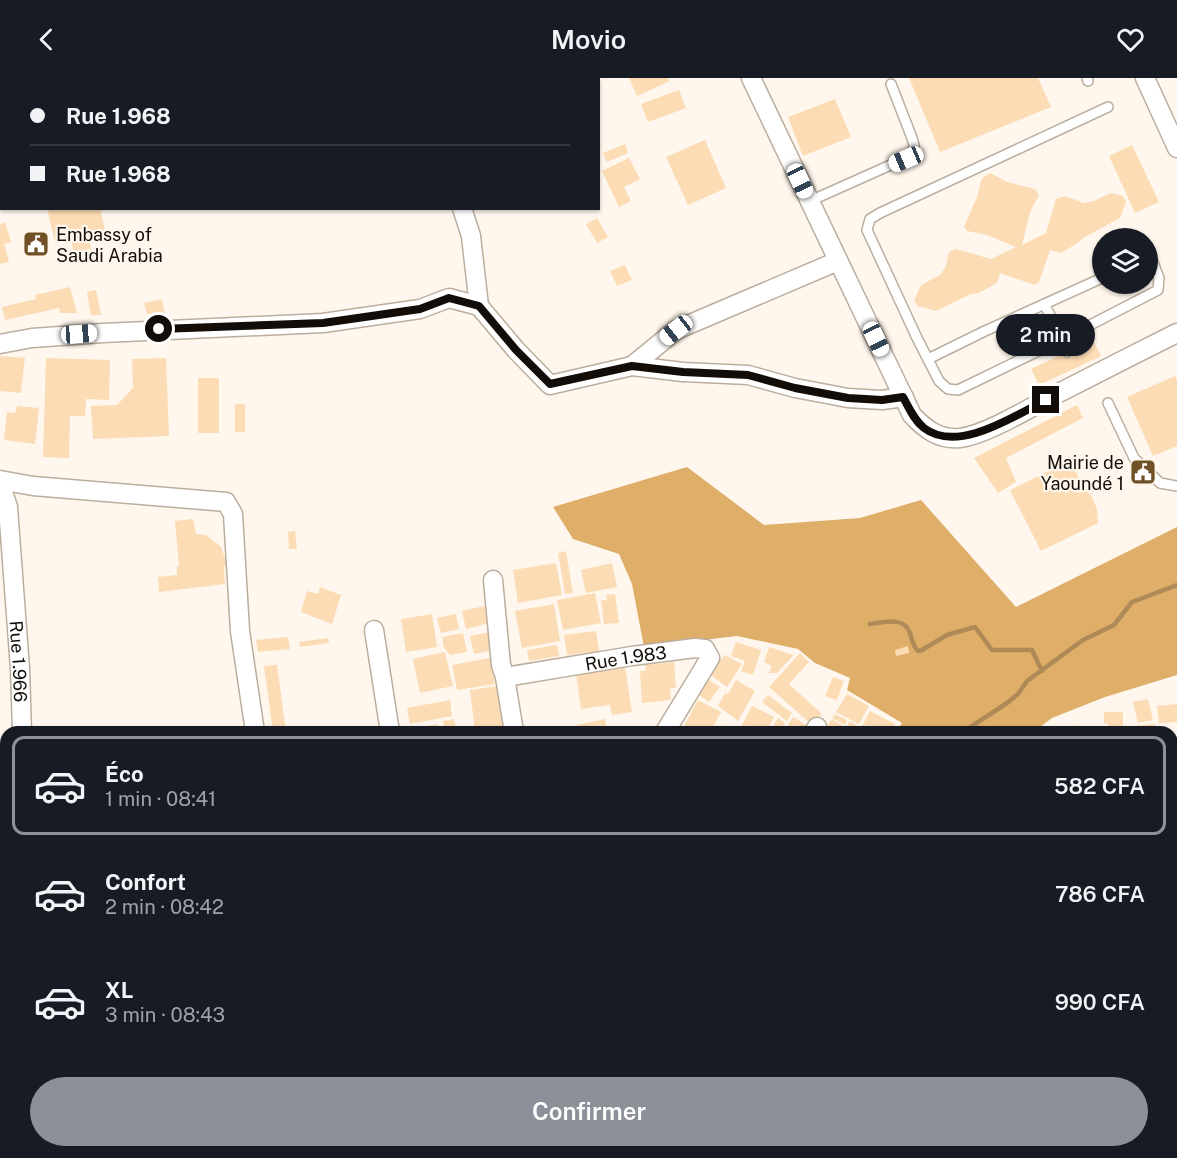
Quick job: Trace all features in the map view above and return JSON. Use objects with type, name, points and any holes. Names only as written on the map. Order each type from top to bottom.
[{"type":"street","points":[[751,78],[903,397],[912,415],[924,428],[939,436],[960,438],[978,433],[1011,418],[1079,378],[1177,333]]},
{"type":"street","points":[[1145,78],[1177,148]]},
{"type":"street","points":[[463,210],[471,236],[479,306],[516,350],[550,384],[632,366],[683,372],[748,375],[795,388],[848,398],[882,400],[903,397]]},
{"type":"street","points":[[632,366],[676,330],[838,261]]},
{"type":"street","points":[[0,344],[32,338],[103,333],[323,323],[420,309],[449,298],[479,306]]},
{"type":"street","points":[[0,481],[33,486],[226,502],[233,514],[240,631],[254,726]]},
{"type":"street","name":"Rue 1.966","points":[[0,481],[8,507],[22,726]]},
{"type":"street","points":[[493,580],[501,665],[513,726]]},
{"type":"street","points":[[374,630],[389,726]]},
{"type":"street","name":"Rue 1.983","points":[[505,677],[632,656],[695,648],[705,649],[710,658],[669,726]]},
{"type":"lane","points":[[810,201],[913,155],[912,138],[891,84]]},
{"type":"lane","points":[[1108,107],[870,219],[867,230],[939,381],[948,388],[958,390],[1150,294]]},
{"type":"lane","points":[[928,359],[1092,282]]},
{"type":"lane","points":[[1044,304],[1063,339],[1067,352]]},
{"type":"lane","points":[[1108,403],[1134,458],[1160,483],[1177,486]]},
{"type":"shaded area","points":[[687,467],[764,525],[860,518],[921,500],[1016,607],[1177,527],[1177,675],[1105,697],[1052,718],[1041,726],[900,726],[902,723],[847,690],[850,678],[815,663],[798,649],[737,636],[644,647],[632,584],[619,554],[573,539],[553,507]]},
{"type":"building","points":[[629,78],[668,78],[670,81],[637,96]]},
{"type":"building","points":[[909,78],[1038,78],[1051,107],[940,152]]},
{"type":"building","points":[[679,90],[686,108],[648,122],[641,104]]},
{"type":"building","points":[[835,99],[851,137],[803,156],[788,117]]},
{"type":"building","points":[[705,140],[726,188],[688,205],[666,157]]},
{"type":"building","points":[[625,144],[628,153],[607,162],[603,153]]},
{"type":"building","points":[[1132,145],[1159,202],[1135,213],[1109,156]]},
{"type":"building","points":[[629,158],[640,179],[624,187],[631,201],[619,207],[602,171]]},
{"type":"building","points":[[990,173],[1007,182],[1035,189],[1039,195],[1030,212],[1022,245],[1046,233],[1056,199],[1065,196],[1084,203],[1111,193],[1123,196],[1126,202],[1120,218],[1102,228],[1092,228],[1092,233],[1061,253],[1050,250],[1039,282],[1035,285],[1000,273],[997,283],[936,311],[918,306],[914,301],[921,285],[940,275],[946,266],[949,252],[956,249],[991,259],[1016,247],[987,235],[967,231],[964,227],[977,197],[982,178]]},
{"type":"building","points":[[47,210],[100,210],[105,230],[88,234],[91,249],[74,253],[71,239],[55,242]]},
{"type":"building","points":[[597,218],[608,237],[597,243],[586,224]]},
{"type":"building","points":[[5,222],[11,242],[4,244],[9,262],[0,264],[0,224]]},
{"type":"building","points":[[625,265],[632,280],[617,286],[610,271]]},
{"type":"building","points":[[70,287],[77,313],[60,313],[59,308],[5,320],[2,307],[36,299],[35,295]]},
{"type":"building","points":[[96,290],[101,315],[91,315],[87,292]]},
{"type":"building","points":[[162,299],[165,314],[147,314],[144,303]]},
{"type":"building","points":[[1093,340],[1101,356],[1039,385],[1031,369]]},
{"type":"building","points":[[0,356],[25,358],[21,393],[0,391]]},
{"type":"building","points":[[46,358],[110,360],[109,400],[86,399],[85,416],[70,416],[69,458],[43,457]]},
{"type":"building","points":[[166,358],[169,436],[93,439],[91,406],[117,405],[133,388],[132,359]]},
{"type":"building","points":[[1175,376],[1177,380],[1177,446],[1153,456],[1127,397]]},
{"type":"building","points":[[198,378],[219,378],[219,433],[198,433]]},
{"type":"building","points":[[235,404],[245,404],[245,432],[235,432]]},
{"type":"building","points":[[1077,405],[1083,418],[1006,458],[1016,482],[998,493],[974,458]]},
{"type":"building","points":[[17,406],[39,408],[35,444],[4,440],[7,412],[15,413]]},
{"type":"building","points":[[1070,461],[1092,497],[1097,509],[1098,523],[1041,551],[1010,490]]},
{"type":"building","points":[[193,519],[196,534],[206,535],[221,547],[226,561],[225,584],[159,592],[158,577],[177,575],[177,566],[179,566],[175,521]]},
{"type":"building","points":[[295,531],[297,549],[289,549],[288,532]]},
{"type":"building","points":[[566,551],[573,593],[565,594],[558,553]]},
{"type":"building","points":[[556,563],[562,595],[518,603],[513,570]]},
{"type":"building","points":[[612,563],[617,587],[586,593],[581,570]]},
{"type":"building","points":[[320,587],[341,595],[332,624],[301,612],[307,591],[318,594]]},
{"type":"building","points":[[595,593],[601,623],[563,630],[557,600]]},
{"type":"building","points":[[615,594],[619,623],[604,624],[601,600],[607,600],[606,595]]},
{"type":"building","points":[[554,604],[560,641],[522,648],[515,611]]},
{"type":"building","points":[[489,605],[493,622],[466,629],[462,611]]},
{"type":"building","points":[[432,614],[437,647],[406,652],[401,619]]},
{"type":"building","points":[[456,614],[459,629],[441,633],[437,618]]},
{"type":"building","points":[[495,631],[498,649],[474,654],[470,636]]},
{"type":"building","points":[[596,631],[599,651],[567,655],[564,635]]},
{"type":"building","points":[[463,633],[467,652],[450,655],[444,648],[442,637]]},
{"type":"building","points":[[288,637],[290,649],[258,652],[256,640]]},
{"type":"building","points":[[328,638],[329,643],[300,647],[299,642]]},
{"type":"building","points":[[736,642],[761,650],[753,675],[741,671],[745,661],[731,656]]},
{"type":"building","points":[[557,645],[559,656],[529,661],[527,650]]},
{"type":"building","points":[[908,646],[909,653],[896,656],[895,650]]},
{"type":"building","points":[[769,647],[794,655],[777,673],[769,673],[772,666],[764,662]]},
{"type":"building","points":[[445,652],[453,686],[420,693],[413,659]]},
{"type":"building","points":[[800,653],[809,662],[789,684],[822,714],[812,725],[769,687]]},
{"type":"building","points":[[725,655],[742,664],[727,687],[708,673]]},
{"type":"building","points":[[490,658],[495,684],[457,690],[452,665]]},
{"type":"building","points":[[674,662],[676,688],[670,688],[671,700],[642,703],[640,671],[646,671],[645,665]]},
{"type":"building","points":[[277,665],[285,726],[272,726],[264,666]]},
{"type":"building","points":[[625,667],[632,712],[612,715],[610,705],[581,709],[576,674]]},
{"type":"building","points":[[833,677],[844,681],[837,700],[825,696]]},
{"type":"building","points":[[709,680],[720,687],[709,702],[698,694]]},
{"type":"building","points":[[736,680],[755,691],[738,721],[718,706]]},
{"type":"building","points":[[498,686],[503,726],[474,726],[470,690]]},
{"type":"building","points":[[847,694],[869,706],[859,724],[836,712]]},
{"type":"building","points":[[768,695],[792,713],[787,721],[762,702]]},
{"type":"building","points":[[1148,699],[1153,720],[1138,723],[1133,702]]},
{"type":"building","points":[[450,700],[452,716],[410,724],[407,708]]},
{"type":"building","points":[[698,700],[721,712],[713,726],[684,726]]},
{"type":"building","points":[[1177,704],[1177,722],[1159,723],[1157,706]]},
{"type":"building","points":[[752,706],[774,717],[769,726],[742,726]]},
{"type":"building","points":[[870,711],[895,724],[894,726],[862,726]]},
{"type":"building","points":[[1104,712],[1123,712],[1123,726],[1104,724]]},
{"type":"building","points":[[835,714],[847,720],[845,725],[832,718]]},
{"type":"building","points":[[793,717],[808,726],[788,726]]},
{"type":"building","points":[[778,718],[785,723],[783,726],[773,726]]},
{"type":"building","points":[[454,719],[456,726],[444,726],[443,721]]},
{"type":"building","points":[[605,719],[606,726],[577,726]]},
{"type":"building","points":[[832,719],[843,726],[827,726]]},
{"type":"building","points":[[850,721],[858,726],[847,726]]},
{"type":"waterway","points":[[972,726],[1007,703],[1018,694],[1027,681],[1083,640],[1114,625],[1132,602],[1177,585]]},
{"type":"waterway","points":[[870,624],[887,621],[903,624],[918,651],[947,635],[975,627],[992,650],[1032,650],[1042,671]]},
{"type":"place","name":"Embassy of Saudi Arabia","points":[[36,244]]},
{"type":"place","name":"Mairie de Yaoundé 1","points":[[1143,472]]},
{"type":"route","points":[[159,329],[323,323],[420,309],[449,298],[479,306],[516,350],[550,384],[632,366],[683,372],[748,375],[795,388],[848,398],[882,400],[903,397],[912,415],[924,428],[939,436],[960,438],[978,433],[1046,400]]}]
